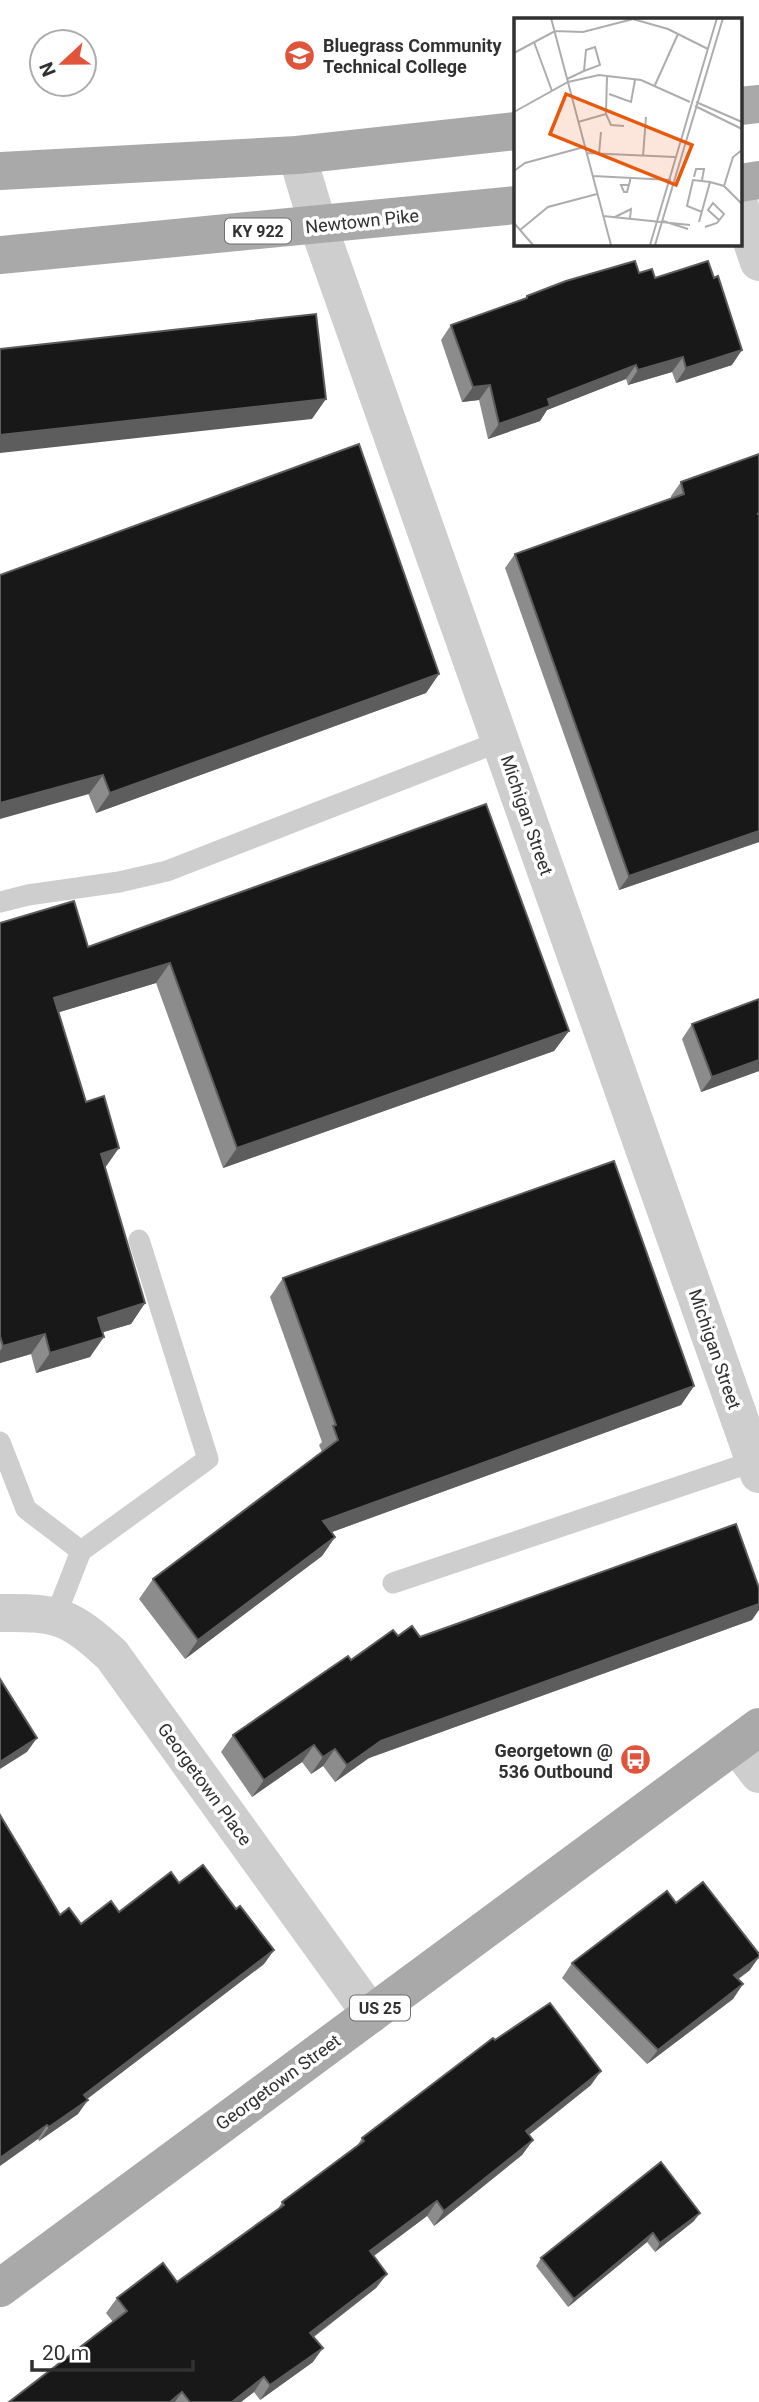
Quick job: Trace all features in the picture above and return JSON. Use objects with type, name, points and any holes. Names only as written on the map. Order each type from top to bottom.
[{"type":"main road","points":[[0,171],[297,155],[514,131]]},
{"type":"main road","name":"Newtown Pike","points":[[0,255],[514,205]]},
{"type":"main road","name":"Georgetown Street","points":[[0,2288],[748,1735]]},
{"type":"street","name":"Michigan Street","points":[[297,155],[318,225],[757,1468]]},
{"type":"street","points":[[742,213],[759,262]]},
{"type":"street","name":"Georgetown Place","points":[[0,1614],[56,1615],[87,1632],[112,1655],[370,2014]]},
{"type":"street","points":[[748,1735],[759,1774]]},
{"type":"lane","points":[[0,902],[167,871],[501,741]]},
{"type":"lane","points":[[56,1615],[82,1551],[208,1459],[139,1240]]},
{"type":"lane","points":[[0,1442],[26,1508],[82,1551]]},
{"type":"lane","points":[[393,1583],[757,1468]]},
{"type":"building","points":[[635,261],[639,273],[652,269],[655,278],[708,261],[714,278],[718,276],[742,350],[686,368],[683,357],[638,370],[636,365],[548,399],[550,406],[499,424],[490,385],[473,387],[451,325],[566,281]]},
{"type":"building","points":[[316,314],[326,399],[0,435],[0,349]]},
{"type":"building","points":[[359,444],[439,674],[110,793],[103,775],[0,803],[0,575]]},
{"type":"building","points":[[759,454],[759,831],[629,876],[515,554],[684,494],[681,482]]},
{"type":"building","points":[[486,804],[569,1031],[237,1148],[170,963],[54,998],[86,1102],[104,1096],[119,1148],[101,1154],[145,1303],[98,1318],[104,1337],[50,1353],[45,1334],[3,1346],[0,1336],[0,923],[74,901],[88,947]]},
{"type":"building","points":[[759,999],[759,1060],[712,1077],[692,1024]]},
{"type":"building","points":[[614,1161],[694,1386],[323,1521],[335,1537],[198,1640],[153,1579],[338,1440],[333,1426],[336,1425],[283,1278]]},
{"type":"building","points":[[736,1524],[759,1588],[759,1604],[381,1741],[347,1765],[335,1749],[323,1757],[314,1745],[264,1780],[233,1735],[348,1656],[351,1660],[393,1630],[398,1636],[412,1626],[420,1637]]},
{"type":"building","points":[[0,1679],[37,1738],[0,1762]]},
{"type":"building","points":[[0,1815],[60,1915],[69,1908],[81,1924],[111,1901],[119,1912],[171,1872],[179,1883],[203,1865],[236,1909],[240,1906],[274,1950],[84,2095],[88,2100],[0,2158]]},
{"type":"building","points":[[703,1882],[759,1957],[734,1975],[743,1984],[658,2050],[572,1963],[667,1891],[676,1903]]},
{"type":"building","points":[[550,2003],[601,2071],[526,2131],[533,2140],[444,2211],[437,2201],[370,2251],[387,2274],[310,2333],[323,2348],[270,2385],[264,2377],[232,2402],[190,2402],[182,2392],[170,2402],[9,2402],[127,2311],[117,2298],[163,2263],[177,2282],[284,2205],[282,2202],[364,2141],[362,2138],[493,2038],[495,2040]]},
{"type":"building","points":[[661,2162],[700,2213],[660,2243],[653,2233],[574,2299],[541,2258]]},
{"type":"place","name":"Bluegrass Community Technical College","points":[[300,55]]},
{"type":"place","name":"Georgetown @ 536 Outbound","points":[[636,1760]]}]
